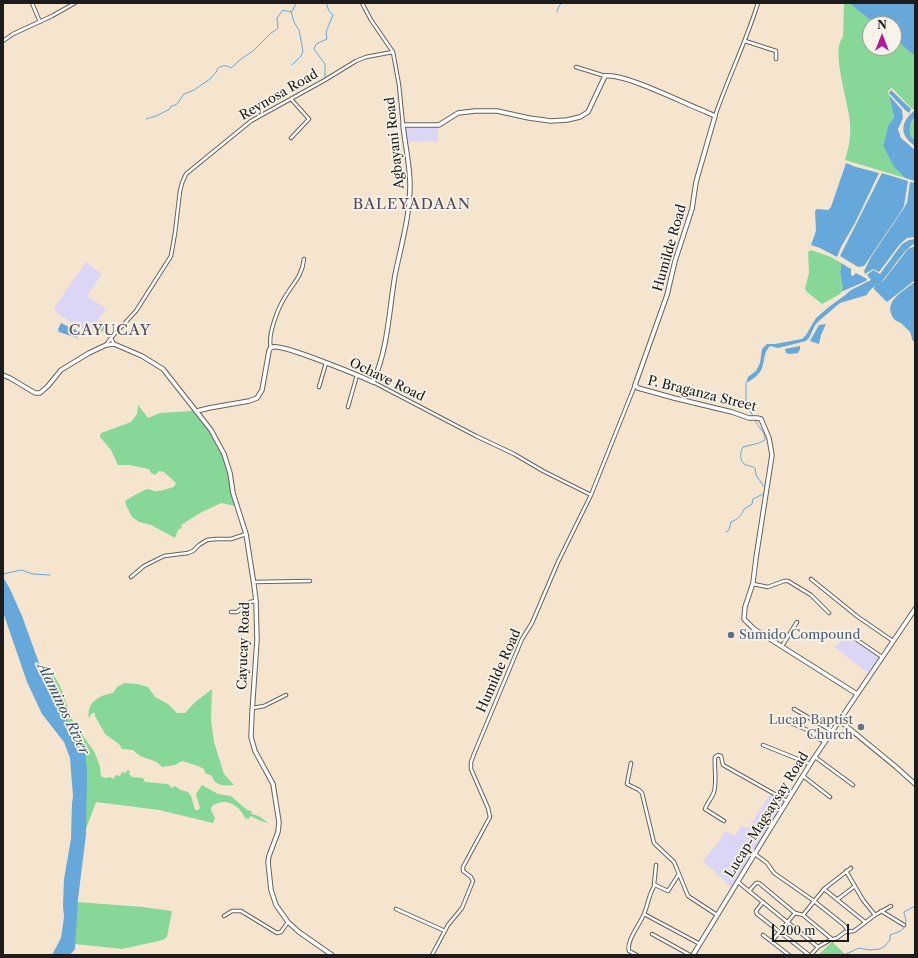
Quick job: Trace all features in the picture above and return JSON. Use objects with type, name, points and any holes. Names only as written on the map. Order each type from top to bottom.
[{"type":"street","points":[[32,3],[40,22]]},
{"type":"street","points":[[3,41],[13,34],[40,22],[75,3]]},
{"type":"street","name":"Agbayani Road","points":[[362,3],[371,20],[393,52],[399,85],[402,125],[410,183],[408,208],[385,342],[379,369],[373,382]]},
{"type":"street","name":"Humilde Road","points":[[444,931],[460,912],[465,902],[473,881],[471,877],[463,872],[464,867],[490,817],[488,808],[471,766],[474,754],[519,646],[532,624],[554,572],[591,495],[635,385],[667,295],[675,261],[692,209],[696,182],[715,116],[725,86],[745,41],[758,3]]},
{"type":"street","points":[[745,41],[776,51],[776,59]]},
{"type":"street","name":"Reynosa Road","points":[[106,345],[136,311],[171,256],[180,191],[186,174],[246,125],[356,61],[366,57],[393,52]]},
{"type":"street","points":[[576,67],[605,76],[619,77],[715,116]]},
{"type":"street","points":[[402,125],[439,125],[458,113],[471,111],[497,111],[550,121],[567,120],[588,112],[605,76]]},
{"type":"street","points":[[291,99],[309,119],[291,138]]},
{"type":"street","points":[[197,411],[252,401],[257,398],[262,390],[268,353],[271,348],[269,342],[273,326],[282,302],[302,272],[304,259]]},
{"type":"street","points":[[3,376],[10,378],[34,393],[40,393],[61,370],[81,357],[106,345],[114,344],[112,338]]},
{"type":"street","name":"Cayucay Road","points":[[114,344],[142,356],[163,369],[211,430],[224,454],[230,473],[233,493],[246,534],[254,582],[257,640],[252,708],[252,741],[255,751],[273,784],[279,822],[278,832],[268,862],[271,890],[276,905],[288,922],[299,932],[332,955]]},
{"type":"street","name":"Ochave Road","points":[[271,348],[278,347],[326,363],[373,382],[469,432],[500,446],[549,474],[591,495]]},
{"type":"street","points":[[319,387],[326,363]]},
{"type":"street","points":[[348,407],[357,375]]},
{"type":"street","name":"P. Braganza Street","points":[[635,385],[638,388],[652,392],[754,418],[760,418],[762,420],[770,438],[772,451],[753,584]]},
{"type":"street","points":[[131,577],[144,566],[164,556],[188,553],[207,540],[231,539],[246,534]]},
{"type":"street","points":[[811,579],[858,617],[893,641]]},
{"type":"street","points":[[254,582],[310,581]]},
{"type":"street","points":[[829,613],[811,595],[788,581],[768,586],[753,584],[745,607],[744,618],[746,622],[754,629],[857,694]]},
{"type":"street","points":[[231,612],[236,612],[250,602],[256,601]]},
{"type":"street","name":"Lucap-Magsaysay Road","points":[[694,955],[810,764],[915,609]]},
{"type":"street","points":[[782,646],[797,622]]},
{"type":"street","points":[[847,634],[882,657]]},
{"type":"street","points":[[252,708],[264,706],[286,695]]},
{"type":"street","points":[[794,709],[832,731]]},
{"type":"street","points":[[784,720],[812,732],[815,737],[825,742]]},
{"type":"street","points":[[839,720],[885,757],[915,784]]},
{"type":"street","points":[[763,745],[810,764]]},
{"type":"street","points":[[724,821],[705,809],[713,793],[716,780],[714,765],[715,757],[718,755],[721,756],[723,765],[788,801]]},
{"type":"street","points":[[815,757],[853,785]]},
{"type":"street","points":[[631,763],[627,784],[640,790],[642,793],[654,842],[674,862],[688,896],[718,915]]},
{"type":"street","points":[[803,776],[830,797]]},
{"type":"street","points":[[755,854],[767,863],[776,874],[844,925],[849,932]]},
{"type":"street","points":[[637,955],[629,951],[628,947],[644,914],[654,885],[653,882],[656,865]]},
{"type":"street","points":[[803,915],[824,889],[851,868]]},
{"type":"street","points":[[846,872],[875,915]]},
{"type":"street","points":[[654,885],[668,891],[679,874]]},
{"type":"street","points":[[738,882],[818,947]]},
{"type":"street","points":[[748,891],[759,882],[795,913],[803,915],[833,940]]},
{"type":"street","points":[[838,899],[855,886]]},
{"type":"street","points":[[824,889],[865,922]]},
{"type":"street","points":[[763,902],[756,912],[810,955],[818,947],[845,932],[854,931],[875,915],[891,906]]},
{"type":"street","points":[[396,910],[444,931],[432,955]]},
{"type":"street","points":[[224,916],[232,911],[241,911],[277,933],[281,932],[288,922]]},
{"type":"street","points":[[881,911],[904,925]]},
{"type":"street","points":[[772,942],[795,913]]},
{"type":"street","points":[[644,914],[700,944]]},
{"type":"street","points":[[652,934],[690,955]]},
{"type":"street","points":[[763,935],[789,955]]},
{"type":"shaded area","points":[[404,124],[438,126],[438,141],[407,142]]},
{"type":"shaded area","points":[[86,262],[102,274],[87,296],[106,309],[89,333],[67,320],[55,311],[54,308]]},
{"type":"shaded area","points":[[847,634],[880,656],[868,673],[835,648]]},
{"type":"shaded area","points":[[771,793],[786,800],[731,887],[703,861],[717,844],[725,831],[735,836],[741,826],[748,828]]},
{"type":"green space","points":[[844,3],[849,3],[865,16],[862,16],[862,56],[902,56],[902,45],[915,56],[915,110],[912,109],[893,89],[891,88],[888,91],[894,117],[888,126],[883,146],[895,168],[905,178],[845,160],[848,151],[850,123],[841,78],[838,53],[843,37]]},
{"type":"green space","points":[[915,117],[915,140],[911,137],[910,129]]},
{"type":"green space","points":[[811,250],[831,257],[841,263],[840,272],[843,289],[840,294],[822,304],[805,289],[809,273],[808,252]]},
{"type":"green space","points":[[100,321],[107,326],[102,332],[96,327]]},
{"type":"green space","points":[[138,405],[148,418],[160,413],[190,411],[196,408],[221,444],[239,507],[221,503],[200,513],[181,525],[182,528],[178,530],[175,538],[151,525],[139,522],[132,517],[125,501],[147,489],[162,491],[174,487],[176,483],[164,472],[159,471],[155,475],[151,473],[149,469],[129,465],[118,465],[111,450],[100,437],[101,433],[131,422],[137,414]]},
{"type":"green space","points":[[42,671],[55,677],[60,686],[73,721],[95,753],[100,767],[101,776],[105,778],[110,777],[113,779],[116,775],[120,776],[122,772],[125,773],[128,770],[130,771],[129,774],[132,777],[143,778],[145,782],[168,784],[172,788],[175,786],[188,792],[191,796],[195,810],[200,808],[196,794],[202,785],[218,794],[231,796],[247,810],[251,811],[252,814],[259,816],[268,823],[250,816],[249,819],[245,818],[239,809],[227,802],[217,803],[212,806],[211,810],[215,818],[213,823],[159,810],[96,802],[86,829],[85,749],[72,732],[59,707],[58,701],[47,685]]},
{"type":"green space","points":[[124,683],[148,687],[155,697],[168,704],[177,713],[185,713],[194,703],[212,689],[211,720],[214,742],[224,774],[234,785],[217,784],[212,776],[205,773],[204,769],[182,761],[175,765],[162,767],[155,761],[137,754],[133,750],[122,749],[119,744],[105,734],[95,716],[95,713],[92,713],[89,718],[90,708],[98,698],[113,693],[117,687]]},
{"type":"green space","points":[[77,902],[143,907],[172,911],[167,937],[163,940],[122,949],[75,944]]},
{"type":"green space","points":[[832,942],[845,954],[818,955]]},
{"type":"water","points":[[849,3],[915,3],[915,56],[902,45],[902,16],[865,16]]},
{"type":"water","points":[[891,90],[911,109],[909,113],[889,93]]},
{"type":"water","points":[[889,95],[902,110],[903,118],[898,129],[901,138],[915,150],[915,181],[905,178],[894,167],[883,146],[888,126],[894,117]]},
{"type":"water","points":[[915,110],[915,117],[910,129],[911,137],[915,140],[915,146],[906,137],[903,128],[906,119]]},
{"type":"water","points":[[846,163],[879,173],[837,257],[811,245],[816,231],[815,211],[817,209],[828,210],[831,207]]},
{"type":"water","points":[[882,173],[908,181],[904,206],[864,266],[858,267],[840,256]]},
{"type":"water","points":[[910,182],[915,183],[915,237],[907,238],[900,244],[879,272],[873,269],[865,274],[864,271],[871,257],[907,203]]},
{"type":"water","points":[[915,239],[915,243],[902,255],[881,282],[870,290],[867,295],[840,303],[815,325],[806,341],[778,348],[770,346],[765,354],[760,372],[756,377],[746,383],[748,377],[756,371],[760,363],[762,349],[767,344],[802,339],[816,318],[851,290],[871,280],[867,275],[873,270],[880,274],[902,244],[909,240]]},
{"type":"water","points":[[915,246],[915,280],[887,302],[874,289],[875,286],[884,280],[908,249]]},
{"type":"water","points":[[841,263],[851,269],[851,275],[853,276],[856,273],[867,279],[866,281],[841,292],[843,289],[840,272]]},
{"type":"water","points":[[913,283],[915,283],[915,343],[910,332],[901,323],[895,320],[891,314],[890,308],[894,299]]},
{"type":"water","points":[[61,323],[78,331],[77,338],[59,332],[58,329]]},
{"type":"water","points":[[826,324],[819,344],[810,341],[819,325]]},
{"type":"water","points":[[800,346],[798,353],[786,353],[785,349]]},
{"type":"water","points":[[3,577],[22,616],[47,685],[58,701],[59,707],[72,732],[85,749],[87,772],[86,834],[78,899],[75,949],[70,955],[52,955],[61,938],[64,917],[64,879],[71,839],[73,796],[70,758],[64,742],[42,714],[27,682],[3,612]]},
{"type":"waterway","points":[[146,119],[170,109],[170,107],[177,104],[184,94],[194,90],[210,79],[217,69],[224,66],[231,68],[253,51],[278,28],[277,18],[283,10],[290,12],[293,10],[296,3]]},
{"type":"waterway","points":[[325,78],[325,64],[314,49],[316,44],[327,39],[326,32],[333,15],[329,11],[326,3]]},
{"type":"waterway","points":[[557,12],[562,3]]},
{"type":"waterway","points":[[291,11],[294,22],[299,30],[303,51],[301,56],[292,65]]},
{"type":"waterway","points":[[746,383],[746,405],[754,417]]},
{"type":"waterway","points":[[755,420],[763,432],[765,440],[743,447],[741,457],[744,464],[755,468],[756,475],[765,488]]},
{"type":"waterway","points":[[726,532],[729,530],[731,522],[737,518],[744,509],[752,504],[753,499],[765,493]]},
{"type":"waterway","points":[[3,574],[21,570],[33,574],[50,575]]},
{"type":"waterway","points":[[844,955],[859,948],[870,950],[880,949],[885,946],[890,940],[890,935],[900,931],[904,927],[906,921],[904,912],[915,906]]},
{"type":"place","name":"Sumido Compound","points":[[731,635]]},
{"type":"place","name":"Lucap Baptist Church","points":[[861,727]]},
{"type":"district","name":"BALEYADAAN","points":[[412,205]]},
{"type":"district","name":"CAYUCAY","points":[[110,331]]},
{"type":"water label","name":"Alaminos River","points":[[63,709]]}]
